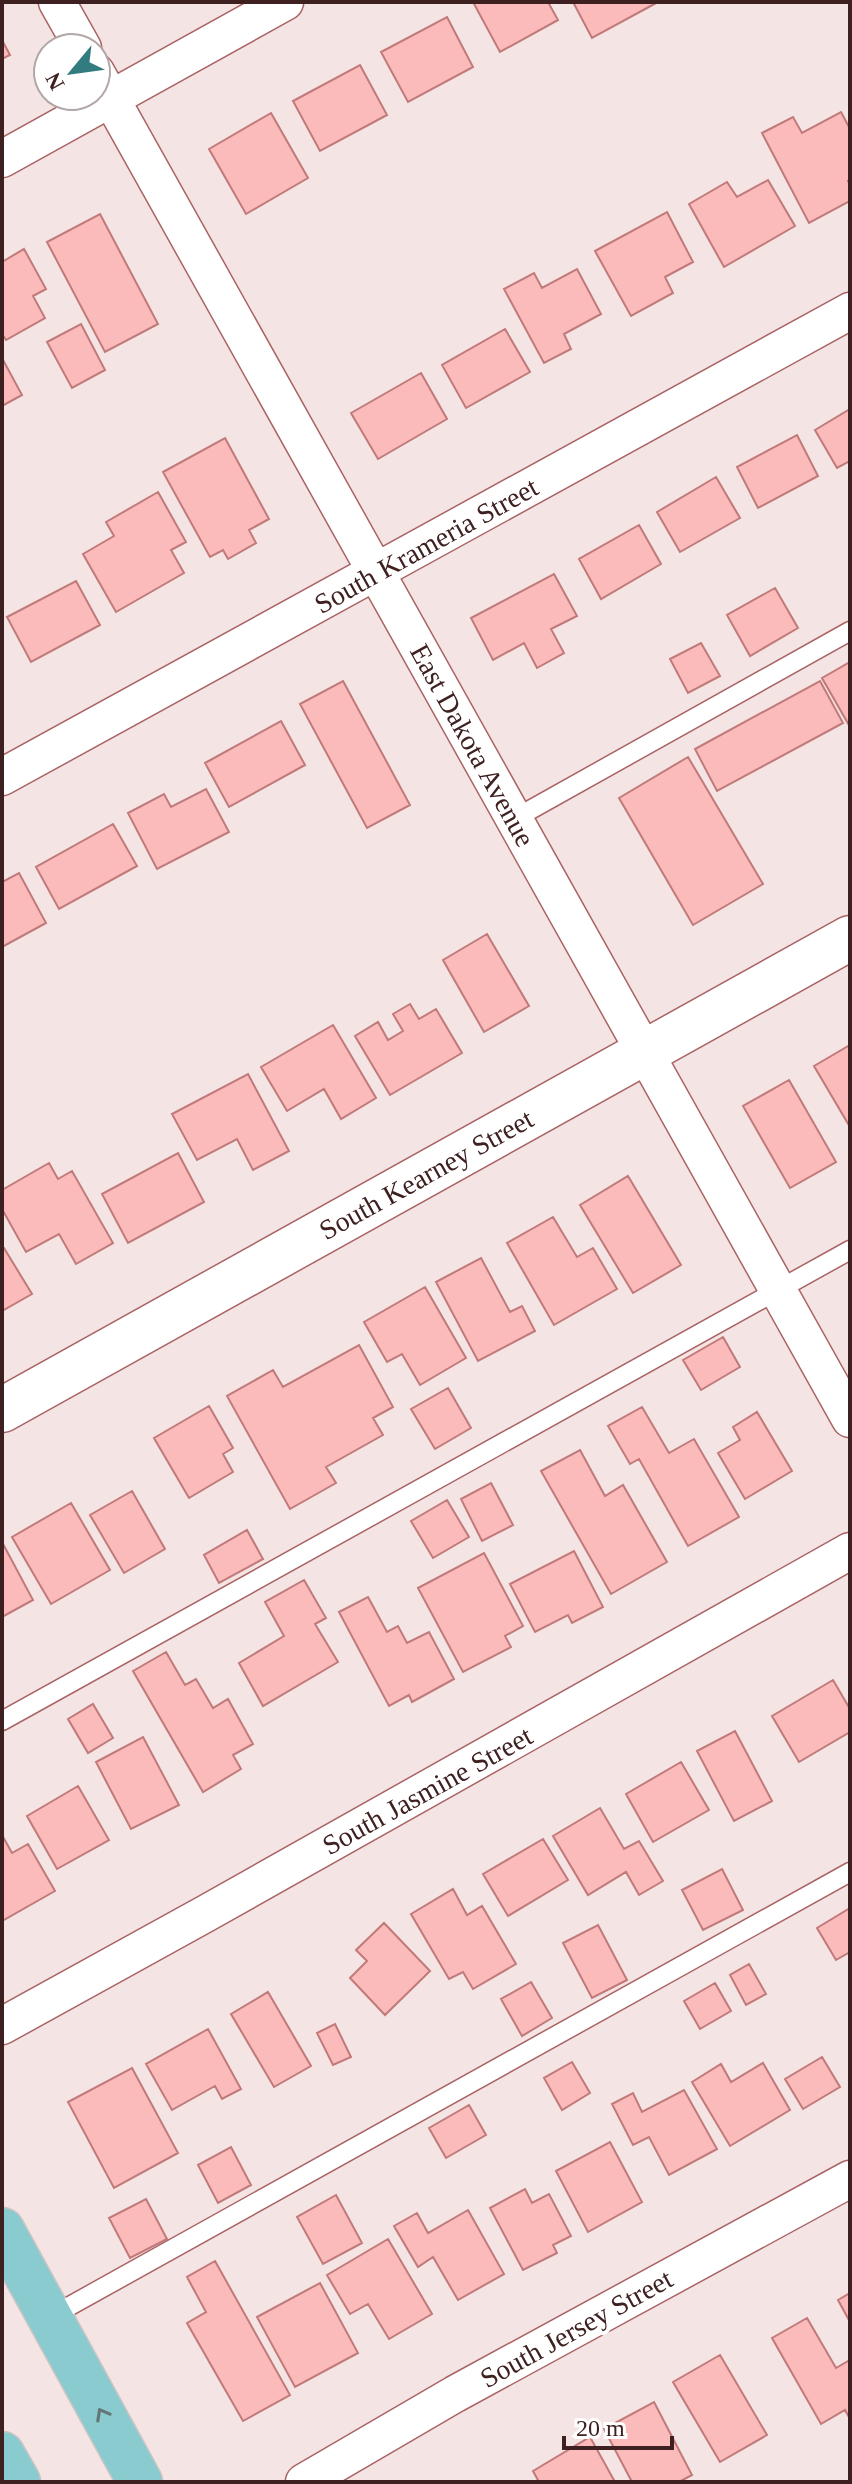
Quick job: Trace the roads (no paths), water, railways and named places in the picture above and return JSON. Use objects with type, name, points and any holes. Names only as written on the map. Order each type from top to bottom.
[{"type":"main road","points":[[2,2230],[140,2482]]},
{"type":"main road","points":[[2,2454],[18,2482]]},
{"type":"street","points":[[57,2],[74,32]]},
{"type":"street","points":[[112,82],[285,2]]},
{"type":"street","name":"East Dakota Avenue","points":[[112,102],[850,1419]]},
{"type":"street","points":[[2,159],[67,112]]},
{"type":"street","name":"South Krameria Street","points":[[2,777],[850,311]]},
{"type":"street","name":"South Kearney Street","points":[[2,1410],[850,938]]},
{"type":"street","name":"South Jasmine Street","points":[[2,2026],[850,1551]]},
{"type":"street","name":"South Jersey Street","points":[[304,2482],[455,2394],[850,2179]]},
{"type":"lane","points":[[514,819],[850,631]]},
{"type":"lane","points":[[2,1721],[850,1250]]},
{"type":"lane","points":[[50,2317],[850,1872]]}]
